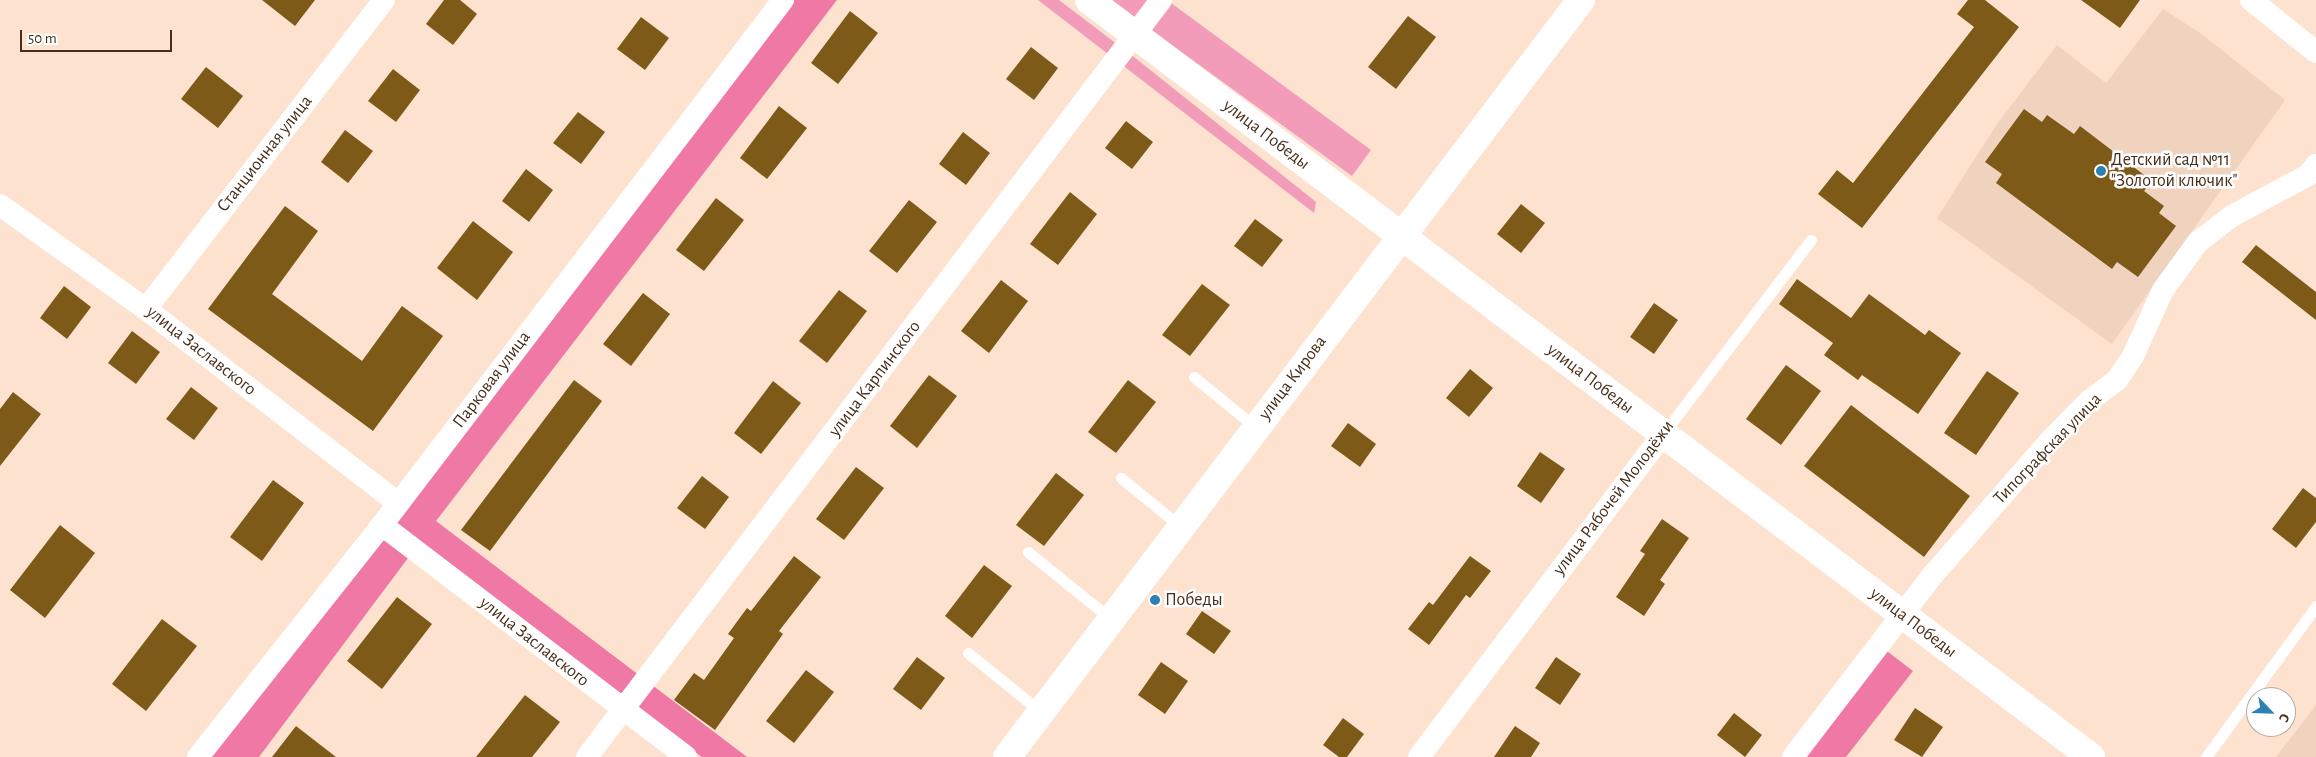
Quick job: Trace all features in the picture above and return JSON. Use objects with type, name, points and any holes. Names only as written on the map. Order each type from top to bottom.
[{"type":"main road","name":"улица Победы","points":[[1089,0],[2091,757]]},
{"type":"main road","name":"улица Кирова","points":[[1007,757],[1400,235],[1581,0]]},
{"type":"street","name":"Станционная улица","points":[[146,309],[384,0]]},
{"type":"street","name":"Парковая улица","points":[[198,757],[382,525],[783,0]]},
{"type":"street","name":"улица Карпинского","points":[[587,757],[1161,0]]},
{"type":"street","points":[[2251,0],[2316,52]]},
{"type":"street","name":"Типографская улица","points":[[1793,757],[1902,615],[2048,443],[2090,401],[2117,380],[2133,356],[2163,290],[2198,242],[2232,216],[2308,176],[2316,165]]},
{"type":"street","name":"улица Заславского","points":[[0,205],[146,309],[398,503]]},
{"type":"street","name":"улица Рабочей Молодёжи","points":[[1419,757],[1663,434]]},
{"type":"street","name":"улица Заславского","points":[[382,525],[623,711],[686,757]]},
{"type":"lane","name":"улица Рабочей Молодёжи","points":[[1663,434],[1811,240]]},
{"type":"lane","points":[[1194,377],[1255,427]]},
{"type":"lane","points":[[1121,478],[1181,527]]},
{"type":"lane","points":[[1028,552],[1111,619]]},
{"type":"lane","points":[[2206,757],[2316,606]]},
{"type":"lane","points":[[968,654],[1041,712]]},
{"type":"shaded area","points":[[783,0],[837,0],[436,521],[747,757],[702,757],[414,550],[259,757],[203,757]]},
{"type":"shaded area","points":[[1038,0],[1059,0],[1134,57],[1316,202],[1314,213]]},
{"type":"shaded area","points":[[1110,0],[1167,0],[1371,150],[1352,176]]},
{"type":"shaded area","name":"Детский сад №11 \"Золотой ключик\"","points":[[2163,9],[2203,35],[2285,100],[2112,344],[1937,218],[1997,124],[2057,45],[2106,83]]},
{"type":"shaded area","points":[[1879,645],[1913,671],[1846,757],[1793,757]]},
{"type":"shaded area","points":[[2316,705],[2316,757],[2276,757],[2291,737],[2296,737],[2296,731]]},
{"type":"building","points":[[262,0],[315,0],[295,26]]},
{"type":"building","points":[[444,0],[460,0],[477,14],[453,45],[426,24]]},
{"type":"building","points":[[1968,0],[1985,0],[2019,27],[1862,228],[1818,194],[1837,170],[1853,183],[1974,27],[1957,14]]},
{"type":"building","points":[[2081,0],[2140,0],[2120,28]]},
{"type":"building","points":[[850,11],[878,33],[838,84],[811,63]]},
{"type":"building","points":[[1408,16],[1436,37],[1396,89],[1368,67]]},
{"type":"building","points":[[641,17],[669,38],[645,70],[617,49]]},
{"type":"building","points":[[1031,47],[1058,68],[1034,100],[1006,79]]},
{"type":"building","points":[[206,67],[243,96],[218,128],[181,99]]},
{"type":"building","points":[[393,69],[420,90],[396,122],[368,101]]},
{"type":"building","points":[[779,106],[807,128],[767,179],[740,158]]},
{"type":"building","points":[[2024,109],[2042,122],[2047,115],[2074,134],[2080,126],[2152,181],[2144,191],[2164,206],[2159,213],[2176,226],[2138,277],[2117,262],[2112,269],[1996,183],[2002,174],[1985,162]]},
{"type":"building","points":[[578,112],[605,132],[581,164],[553,143]]},
{"type":"building","points":[[1126,121],[1153,142],[1132,169],[1105,148]]},
{"type":"building","points":[[345,130],[373,151],[348,183],[321,162]]},
{"type":"building","points":[[963,132],[990,153],[966,185],[939,164]]},
{"type":"building","points":[[526,169],[553,190],[529,222],[502,201]]},
{"type":"building","points":[[1070,192],[1097,214],[1058,265],[1030,244]]},
{"type":"building","points":[[716,198],[744,220],[704,271],[676,250]]},
{"type":"building","points":[[909,200],[937,222],[897,273],[869,251]]},
{"type":"building","points":[[1521,204],[1545,223],[1521,253],[1497,234]]},
{"type":"building","points":[[285,206],[318,231],[272,294],[362,361],[402,306],[443,336],[373,431],[208,309]]},
{"type":"building","points":[[1255,219],[1283,240],[1262,267],[1234,246]]},
{"type":"building","points":[[473,221],[513,252],[477,300],[437,268]]},
{"type":"building","points":[[2256,245],[2316,292],[2316,320],[2242,262]]},
{"type":"building","points":[[1797,279],[1851,318],[1869,294],[1925,335],[1929,330],[1961,353],[1918,414],[1862,375],[1858,380],[1824,355],[1833,343],[1779,304]]},
{"type":"building","points":[[1001,280],[1028,301],[989,353],[961,331]]},
{"type":"building","points":[[1202,284],[1230,305],[1190,356],[1162,335]]},
{"type":"building","points":[[64,286],[91,307],[67,339],[40,318]]},
{"type":"building","points":[[839,290],[867,311],[827,363],[799,341]]},
{"type":"building","points":[[643,293],[670,314],[631,366],[603,344]]},
{"type":"building","points":[[1654,303],[1678,320],[1654,354],[1630,337]]},
{"type":"building","points":[[132,331],[160,352],[136,384],[108,363]]},
{"type":"building","points":[[1786,365],[1821,391],[1781,445],[1746,419]]},
{"type":"building","points":[[1470,369],[1493,388],[1469,417],[1446,398]]},
{"type":"building","points":[[1987,371],[2019,393],[1976,455],[1944,433]]},
{"type":"building","points":[[929,375],[957,396],[917,448],[890,426]]},
{"type":"building","points":[[574,380],[602,401],[490,551],[461,530]]},
{"type":"building","points":[[1128,380],[1156,402],[1116,453],[1088,432]]},
{"type":"building","points":[[773,381],[801,403],[761,454],[734,433]]},
{"type":"building","points":[[191,387],[218,408],[194,440],[166,419]]},
{"type":"building","points":[[13,392],[41,414],[0,466],[0,409]]},
{"type":"building","points":[[1851,405],[1970,496],[1924,557],[1804,466]]},
{"type":"building","points":[[1348,423],[1376,444],[1360,467],[1331,446]]},
{"type":"building","points":[[1540,452],[1565,469],[1541,503],[1517,486]]},
{"type":"building","points":[[856,467],[884,488],[844,540],[816,519]]},
{"type":"building","points":[[1056,473],[1084,495],[1044,546],[1016,525]]},
{"type":"building","points":[[702,476],[729,497],[705,529],[677,508]]},
{"type":"building","points":[[273,480],[304,503],[262,561],[230,537]]},
{"type":"building","points":[[2303,488],[2316,498],[2316,522],[2296,548],[2272,529]]},
{"type":"building","points":[[1662,519],[1689,538],[1660,580],[1665,584],[1644,616],[1616,597],[1645,554],[1640,551]]},
{"type":"building","points":[[60,525],[95,553],[45,618],[10,590]]},
{"type":"building","points":[[794,556],[821,577],[779,631],[783,634],[715,730],[674,700],[694,673],[704,680],[734,638],[728,634],[747,608],[751,611]]},
{"type":"building","points":[[1470,556],[1491,571],[1470,598],[1466,595],[1429,645],[1408,629],[1429,602],[1433,605]]},
{"type":"building","points":[[984,565],[1012,586],[972,638],[945,616]]},
{"type":"building","points":[[397,597],[432,624],[382,689],[347,661]]},
{"type":"building","points":[[1202,611],[1231,631],[1214,654],[1186,634]]},
{"type":"building","points":[[162,619],[197,646],[146,711],[112,684]]},
{"type":"building","points":[[917,657],[945,678],[921,710],[893,689]]},
{"type":"building","points":[[1556,657],[1581,674],[1560,705],[1535,688]]},
{"type":"building","points":[[1161,662],[1188,681],[1165,714],[1138,695]]},
{"type":"building","points":[[806,670],[834,692],[794,743],[766,721]]},
{"type":"building","points":[[525,695],[560,722],[532,757],[476,757]]},
{"type":"building","points":[[1915,708],[1943,727],[1922,757],[1894,740]]},
{"type":"building","points":[[1734,713],[1762,735],[1745,757],[1717,735]]},
{"type":"building","points":[[1343,718],[1364,734],[1347,757],[1339,757],[1323,745]]},
{"type":"building","points":[[296,726],[336,757],[272,757]]},
{"type":"building","points":[[1515,726],[1540,743],[1531,757],[1494,757]]},
{"type":"place","name":"Детский сад №11 \"Золотой ключик\"","points":[[2101,171]]},
{"type":"place","name":"Победы","points":[[1155,600]]}]
